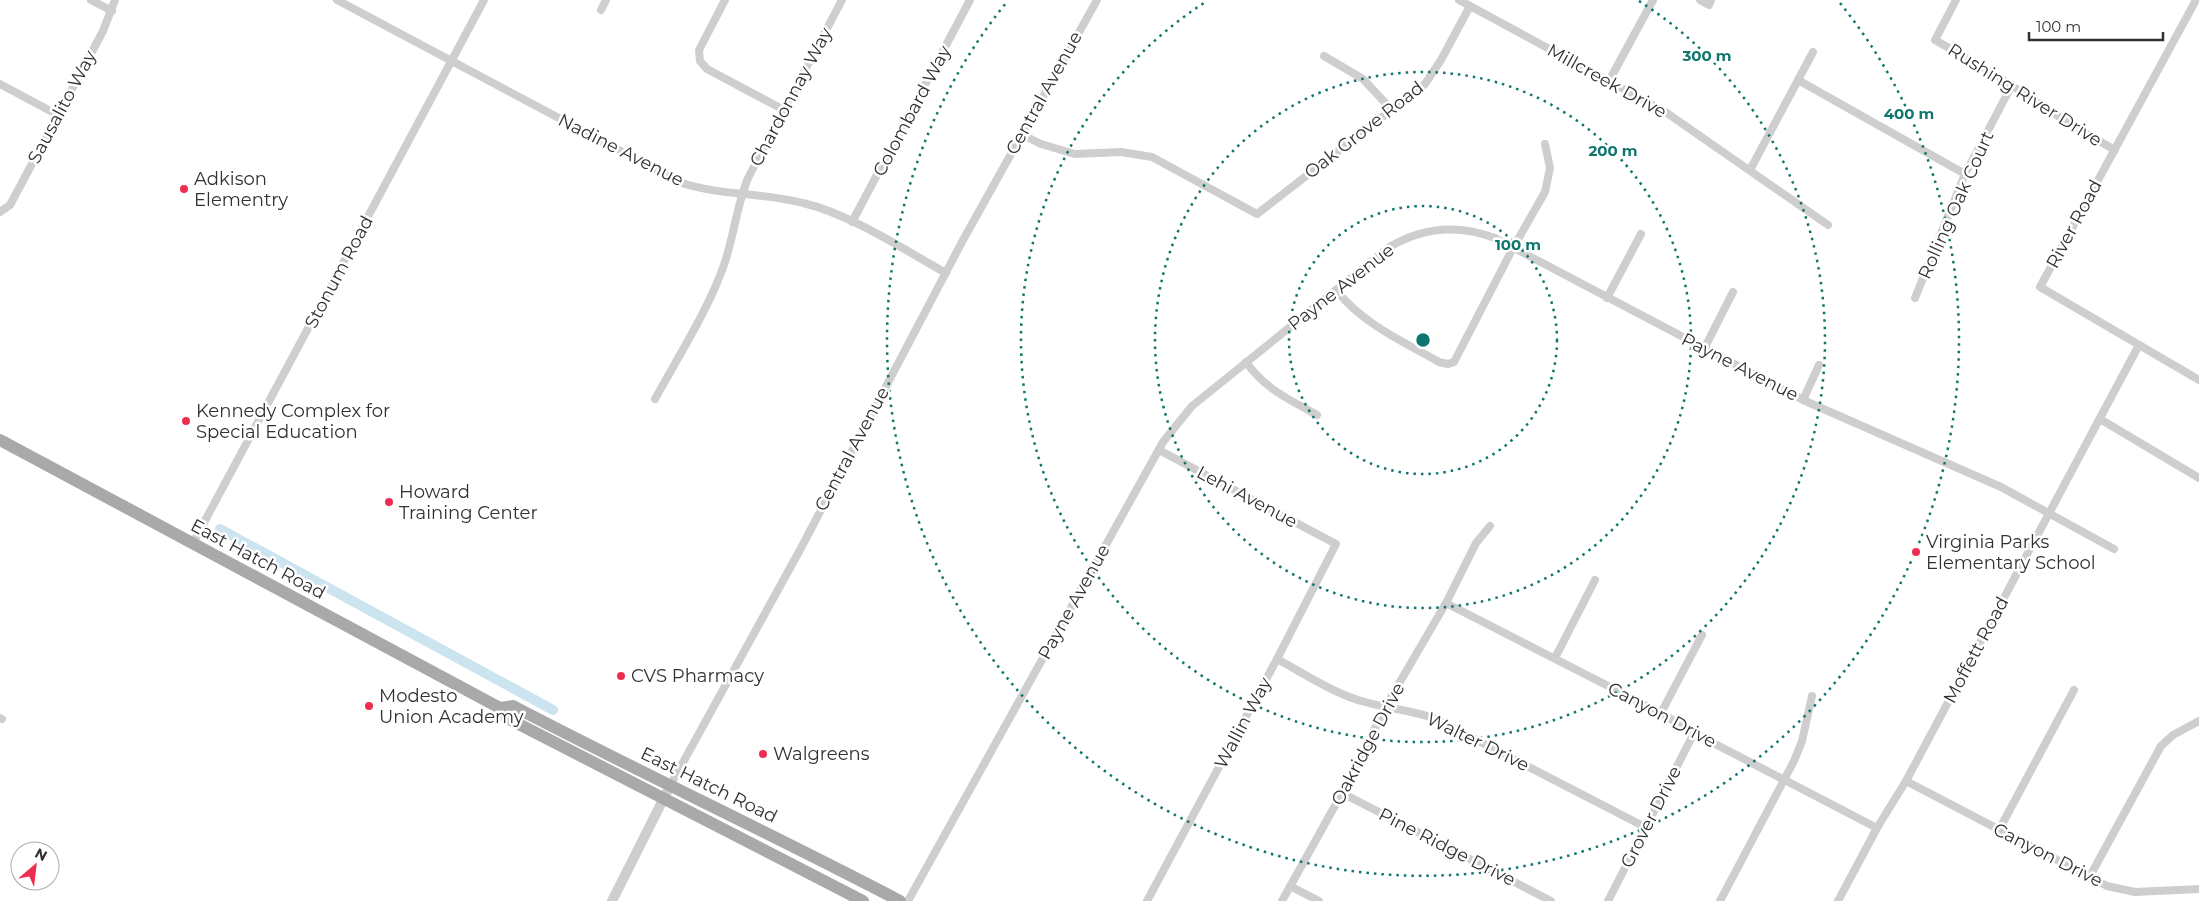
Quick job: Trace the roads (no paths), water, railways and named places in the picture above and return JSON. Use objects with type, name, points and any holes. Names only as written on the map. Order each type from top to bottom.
[{"type":"main road","name":"East Hatch Road","points":[[0,440],[500,708],[507,718],[863,901]]},
{"type":"main road","name":"East Hatch Road","points":[[500,708],[513,706],[670,786],[808,852],[900,901]]},
{"type":"street","points":[[91,0],[112,11]]},
{"type":"street","name":"Sausalito Way","points":[[1,211],[10,205],[112,11],[115,0]]},
{"type":"street","name":"Nadine Avenue","points":[[337,0],[679,182],[710,190],[785,198],[805,203],[852,222],[946,273]]},
{"type":"street","name":"Stonum Road","points":[[193,544],[484,0]]},
{"type":"street","points":[[601,10],[606,0]]},
{"type":"street","points":[[725,0],[699,50],[700,61],[707,69],[784,110]]},
{"type":"street","name":"Chardonnay Way","points":[[655,399],[717,281],[731,242],[742,194],[842,0]]},
{"type":"street","name":"Colombard Way","points":[[852,222],[970,0]]},
{"type":"street","name":"Central Avenue","points":[[612,901],[670,786],[801,548],[946,273],[1021,134],[1097,0]]},
{"type":"street","name":"Millcreek Drive","points":[[1459,0],[1664,111],[1828,225]]},
{"type":"street","points":[[1609,81],[1653,0]]},
{"type":"street","points":[[1700,0],[1710,2]]},
{"type":"street","name":"Rushing River Drive","points":[[1956,0],[1935,40],[2012,85],[2078,129],[2114,150]]},
{"type":"street","name":"River Road","points":[[2196,0],[2040,287],[2199,380]]},
{"type":"street","name":"Oak Grove Road","points":[[1021,134],[1041,144],[1075,154],[1121,152],[1152,158],[1257,214],[1425,84],[1470,6]]},
{"type":"street","points":[[1750,170],[1813,52]]},
{"type":"street","points":[[1324,56],[1364,79],[1392,110]]},
{"type":"street","points":[[1798,80],[1965,174]]},
{"type":"street","points":[[0,84],[58,115]]},
{"type":"street","name":"Rolling Oak Court","points":[[1915,298],[1965,174],[2012,85]]},
{"type":"street","points":[[1336,290],[1348,305],[1363,318],[1440,362],[1451,364],[1460,354],[1513,248],[1545,192],[1550,168],[1546,144]]},
{"type":"street","name":"Payne Avenue","points":[[908,901],[1163,442],[1192,406],[1246,362],[1388,248],[1425,231],[1446,229],[1468,230],[1495,238],[1803,400],[1950,464],[2049,512],[2114,549]]},
{"type":"street","points":[[1607,298],[1641,234]]},
{"type":"street","points":[[1704,349],[1733,292]]},
{"type":"street","name":"Moffett Road","points":[[1838,901],[1877,828],[1906,781],[2139,345]]},
{"type":"street","points":[[1246,362],[1264,384],[1317,415]]},
{"type":"street","points":[[1803,400],[1819,365]]},
{"type":"street","points":[[2100,419],[2199,478]]},
{"type":"street","name":"Lehi Avenue","points":[[1159,450],[1336,544]]},
{"type":"street","name":"Oakridge Drive","points":[[1282,901],[1342,793],[1386,706],[1446,603],[1476,543],[1490,526]]},
{"type":"street","name":"Wallin Way","points":[[1147,901],[1278,659],[1336,544]]},
{"type":"street","points":[[1555,658],[1595,580]]},
{"type":"street","name":"Canyon Drive","points":[[1446,603],[1661,713],[1694,733],[1877,828]]},
{"type":"street","points":[[1661,713],[1702,635]]},
{"type":"street","name":"Walter Drive","points":[[1278,659],[1349,697],[1424,714],[1436,719],[1647,828]]},
{"type":"street","points":[[1999,830],[2074,690]]},
{"type":"street","points":[[1720,901],[1802,741],[1812,696]]},
{"type":"street","points":[[2090,878],[2161,746],[2173,735],[2199,721]]},
{"type":"street","name":"Grover Drive","points":[[1608,901],[1694,733]]},
{"type":"street","name":"Canyon Drive","points":[[1906,781],[2107,886],[2135,892],[2199,889]]},
{"type":"street","name":"Pine Ridge Drive","points":[[1342,793],[1551,901]]},
{"type":"street","points":[[1290,886],[1319,901]]},
{"type":"waterway","points":[[220,529],[553,710]]},
{"type":"place","name":"Adkison Elementry","points":[[184,189]]},
{"type":"place","name":"Kennedy Complex for Special Education","points":[[186,421]]},
{"type":"place","name":"Howard Training Center","points":[[389,502]]},
{"type":"place","name":"Virginia Parks Elementary School","points":[[1916,552]]},
{"type":"place","name":"CVS Pharmacy","points":[[621,676]]},
{"type":"place","name":"Modesto Union Academy","points":[[369,706]]},
{"type":"place","name":"Walgreens","points":[[763,754]]}]
